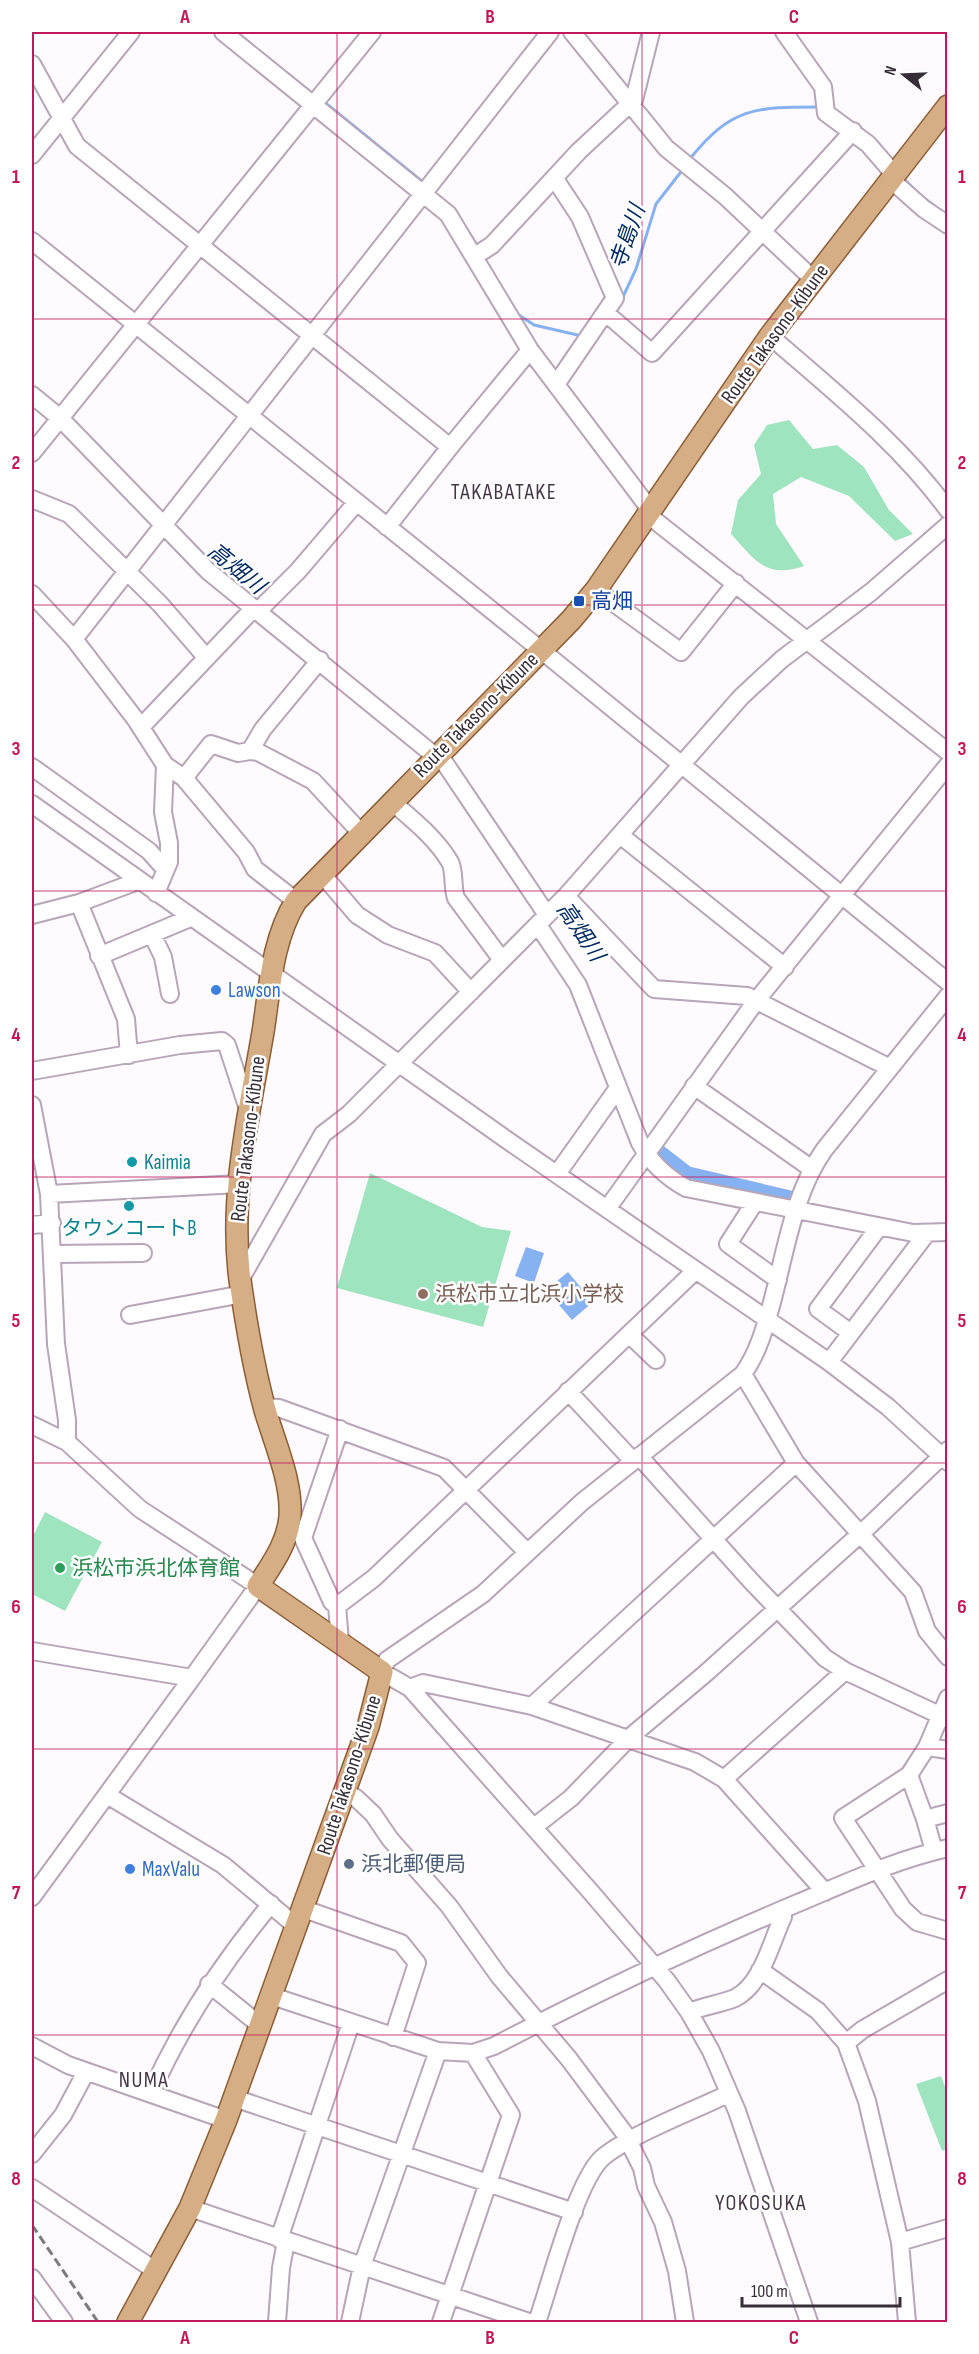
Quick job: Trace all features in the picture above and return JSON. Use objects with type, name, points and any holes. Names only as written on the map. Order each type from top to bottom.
[{"type":"main road","name":"Route Takasono-Kibune","points":[[128,2322],[190,2208],[226,2120],[375,1706],[381,1672],[340,1641],[258,1586],[280,1551],[290,1516],[287,1482],[264,1407],[242,1287],[236,1226],[239,1184],[249,1113],[280,932],[296,901],[436,754],[541,650],[596,590],[770,336],[948,106]]},
{"type":"street","points":[[32,155],[131,32]]},
{"type":"street","points":[[223,32],[448,214],[479,254],[530,350],[646,504],[648,515],[948,752]]},
{"type":"street","points":[[32,453],[372,32]]},
{"type":"street","points":[[74,639],[550,32]]},
{"type":"street","points":[[572,32],[666,148],[725,196],[760,232],[814,280]]},
{"type":"street","points":[[479,254],[555,179],[579,151],[634,100],[651,32]]},
{"type":"street","points":[[784,32],[823,87],[826,109],[853,131],[892,176],[948,225]]},
{"type":"street","points":[[32,64],[77,146],[450,447]]},
{"type":"street","points":[[609,316],[652,353],[853,131]]},
{"type":"street","points":[[555,179],[580,217],[615,298],[609,316],[590,337],[557,383]]},
{"type":"street","points":[[32,241],[541,650],[948,982]]},
{"type":"street","points":[[770,336],[871,423],[928,483],[948,510]]},
{"type":"street","points":[[387,526],[530,350]]},
{"type":"street","points":[[32,395],[160,530],[318,663],[436,754],[543,920],[578,985],[646,1154],[668,1179],[686,1188],[879,1227],[913,1233],[948,1232]]},
{"type":"street","points":[[32,499],[69,514],[128,571],[206,657]]},
{"type":"street","points":[[141,727],[253,610],[298,571],[357,503]]},
{"type":"street","points":[[130,1315],[242,1287],[323,1134],[349,1113],[566,896],[741,697],[806,640],[871,592],[948,525]]},
{"type":"street","points":[[596,590],[681,652],[736,583]]},
{"type":"street","points":[[32,594],[74,639],[141,727],[165,765],[184,778],[246,852],[255,869],[296,901]]},
{"type":"street","points":[[250,751],[263,729],[318,663]]},
{"type":"street","points":[[184,778],[211,744],[238,753],[258,752],[313,781],[361,833]]},
{"type":"street","points":[[156,893],[169,862],[169,843],[163,812],[165,765]]},
{"type":"street","points":[[607,1209],[756,1001],[948,765]]},
{"type":"street","points":[[32,768],[149,851],[165,869]]},
{"type":"street","points":[[391,801],[420,826],[451,863],[456,898],[502,960]]},
{"type":"street","points":[[32,804],[190,918],[829,1362],[888,1407],[946,1457],[630,1738],[571,1798],[534,1827]]},
{"type":"street","points":[[620,835],[785,967]]},
{"type":"street","points":[[321,874],[357,915],[388,935],[435,953],[471,992]]},
{"type":"street","points":[[32,915],[79,903],[138,881]]},
{"type":"street","points":[[566,896],[654,989],[733,993],[747,996],[890,1068]]},
{"type":"street","points":[[79,903],[126,1019],[129,1055]]},
{"type":"street","points":[[99,956],[190,918]]},
{"type":"street","points":[[152,934],[163,957],[171,994]]},
{"type":"street","points":[[809,2322],[741,2122],[711,2051],[689,2012],[654,1966],[411,1689],[381,1672],[387,1660],[458,1613],[636,1459],[743,1374],[758,1350],[796,1211],[812,1169],[948,996]]},
{"type":"street","points":[[32,1071],[180,1045],[225,1042],[249,1113]]},
{"type":"street","points":[[694,1086],[812,1169]]},
{"type":"street","points":[[557,1174],[618,1088]]},
{"type":"street","points":[[32,1105],[49,1194],[54,1254],[56,1344],[67,1420],[67,1442]]},
{"type":"street","points":[[49,1194],[239,1184]]},
{"type":"street","points":[[754,1202],[728,1244],[778,1280]]},
{"type":"street","points":[[32,1224],[51,1223]]},
{"type":"street","points":[[851,1333],[819,1309],[879,1227]]},
{"type":"street","points":[[829,1362],[927,1233]]},
{"type":"street","points":[[54,1254],[143,1253]]},
{"type":"street","points":[[337,1606],[374,1578],[694,1270]]},
{"type":"street","points":[[629,1334],[656,1360]]},
{"type":"street","points":[[743,1374],[796,1463],[913,1592],[927,1631],[948,1657]]},
{"type":"street","points":[[568,1391],[714,1540],[812,1647],[844,1671],[900,1695],[943,1718]]},
{"type":"street","points":[[264,1407],[279,1408],[444,1468],[527,1552]]},
{"type":"street","points":[[32,1425],[67,1442],[140,1509],[258,1586],[32,1897]]},
{"type":"street","points":[[340,1429],[303,1538],[332,1602],[337,1606],[340,1641]]},
{"type":"street","points":[[532,1706],[796,1463]]},
{"type":"street","points":[[32,1651],[192,1678]]},
{"type":"street","points":[[724,1779],[844,1671]]},
{"type":"street","points":[[411,1689],[423,1683],[532,1706],[695,1762],[724,1779],[825,1892]]},
{"type":"street","points":[[948,1698],[943,1718],[909,1775],[843,1818],[910,1916],[917,1922],[948,1931]]},
{"type":"street","points":[[927,1747],[948,1750]]},
{"type":"street","points":[[272,1996],[438,2051],[453,2054],[473,2053],[654,1966],[782,1910],[878,1869],[940,1850],[909,1775]]},
{"type":"street","points":[[345,1792],[356,1798],[374,1814],[390,1839],[449,1906],[499,1976],[610,2112],[629,2141],[642,2168],[646,2186],[655,2202],[669,2244],[681,2287],[686,2322]]},
{"type":"street","points":[[107,1795],[223,1865],[271,1904],[300,1917],[401,1943],[417,1963],[393,2037]]},
{"type":"street","points":[[926,1819],[948,1813]]},
{"type":"street","points":[[150,2093],[172,2044],[209,1984],[271,1904]]},
{"type":"street","points":[[689,2012],[735,1997],[750,1986],[760,1970],[783,1917],[782,1910]]},
{"type":"street","points":[[760,1970],[818,2011],[846,2043],[867,2101],[900,2242],[907,2322]]},
{"type":"street","points":[[846,2043],[862,2030],[948,1980]]},
{"type":"street","points":[[209,1984],[261,2026]]},
{"type":"street","points":[[277,2322],[283,2240],[316,2124],[351,2023]]},
{"type":"street","points":[[32,2046],[86,2072],[226,2120]]},
{"type":"street","points":[[350,2322],[362,2266],[438,2051]]},
{"type":"street","points":[[441,2322],[511,2115],[473,2053]]},
{"type":"street","points":[[32,2154],[63,2115],[86,2072]]},
{"type":"street","points":[[537,2322],[574,2212],[593,2167],[604,2156],[629,2141],[728,2094]]},
{"type":"street","points":[[234,2098],[574,2212]]},
{"type":"street","points":[[32,2188],[156,2271]]},
{"type":"street","points":[[190,2208],[529,2322]]},
{"type":"street","points":[[900,2242],[948,2228]]},
{"type":"street","points":[[32,2278],[64,2322]]},
{"type":"green space","points":[[789,420],[813,449],[837,445],[864,467],[889,510],[913,534],[895,541],[849,496],[801,477],[773,494],[776,524],[804,566],[780,570],[762,565],[754,559],[731,534],[738,500],[761,474],[754,445],[767,425]]},
{"type":"green space","points":[[370,1173],[482,1227],[511,1231],[483,1327],[337,1288]]},
{"type":"green space","name":"浜松市浜北体育館","points":[[45,1512],[102,1542],[65,1611],[32,1594],[32,1538]]},
{"type":"green space","points":[[941,2076],[947,2092],[947,2149],[942,2151],[916,2084]]},
{"type":"water","points":[[526,1247],[544,1253],[534,1283],[515,1276]]},
{"type":"water","points":[[568,1272],[593,1302],[572,1320],[546,1290]]},
{"type":"waterway","name":"寺島川","points":[[264,55],[313,94]]},
{"type":"waterway","name":"寺島川","points":[[323,101],[424,183]]},
{"type":"waterway","name":"寺島川","points":[[689,160],[718,129],[746,114],[778,108],[819,107]]},
{"type":"waterway","name":"寺島川","points":[[622,299],[636,269],[656,204],[684,168]]},
{"type":"waterway","name":"寺島川","points":[[903,178],[914,189]]},
{"type":"waterway","name":"寺島川","points":[[921,196],[940,210]]},
{"type":"waterway","name":"寺島川","points":[[466,228],[478,247]]},
{"type":"waterway","name":"寺島川","points":[[516,313],[534,325],[582,336]]},
{"type":"waterway","name":"高畑川","points":[[655,1152],[686,1176],[792,1201]]},
{"type":"railway","points":[[32,2225],[98,2322]]},
{"type":"place","name":"高畑","points":[[579,601]]},
{"type":"place","name":"Lawson","points":[[216,990]]},
{"type":"place","name":"Kaimia","points":[[132,1162]]},
{"type":"place","name":"タウンコートB","points":[[129,1206]]},
{"type":"place","name":"浜松市立北浜小学校","points":[[423,1294]]},
{"type":"place","name":"浜松市浜北体育館","points":[[60,1568]]},
{"type":"place","name":"浜北郵便局","points":[[349,1864]]},
{"type":"place","name":"MaxValu","points":[[130,1869]]},
{"type":"district","name":"TAKABATAKE","points":[[504,492]]},
{"type":"district","name":"NUMA","points":[[144,2080]]},
{"type":"district","name":"YOKOSUKA","points":[[761,2203]]}]
